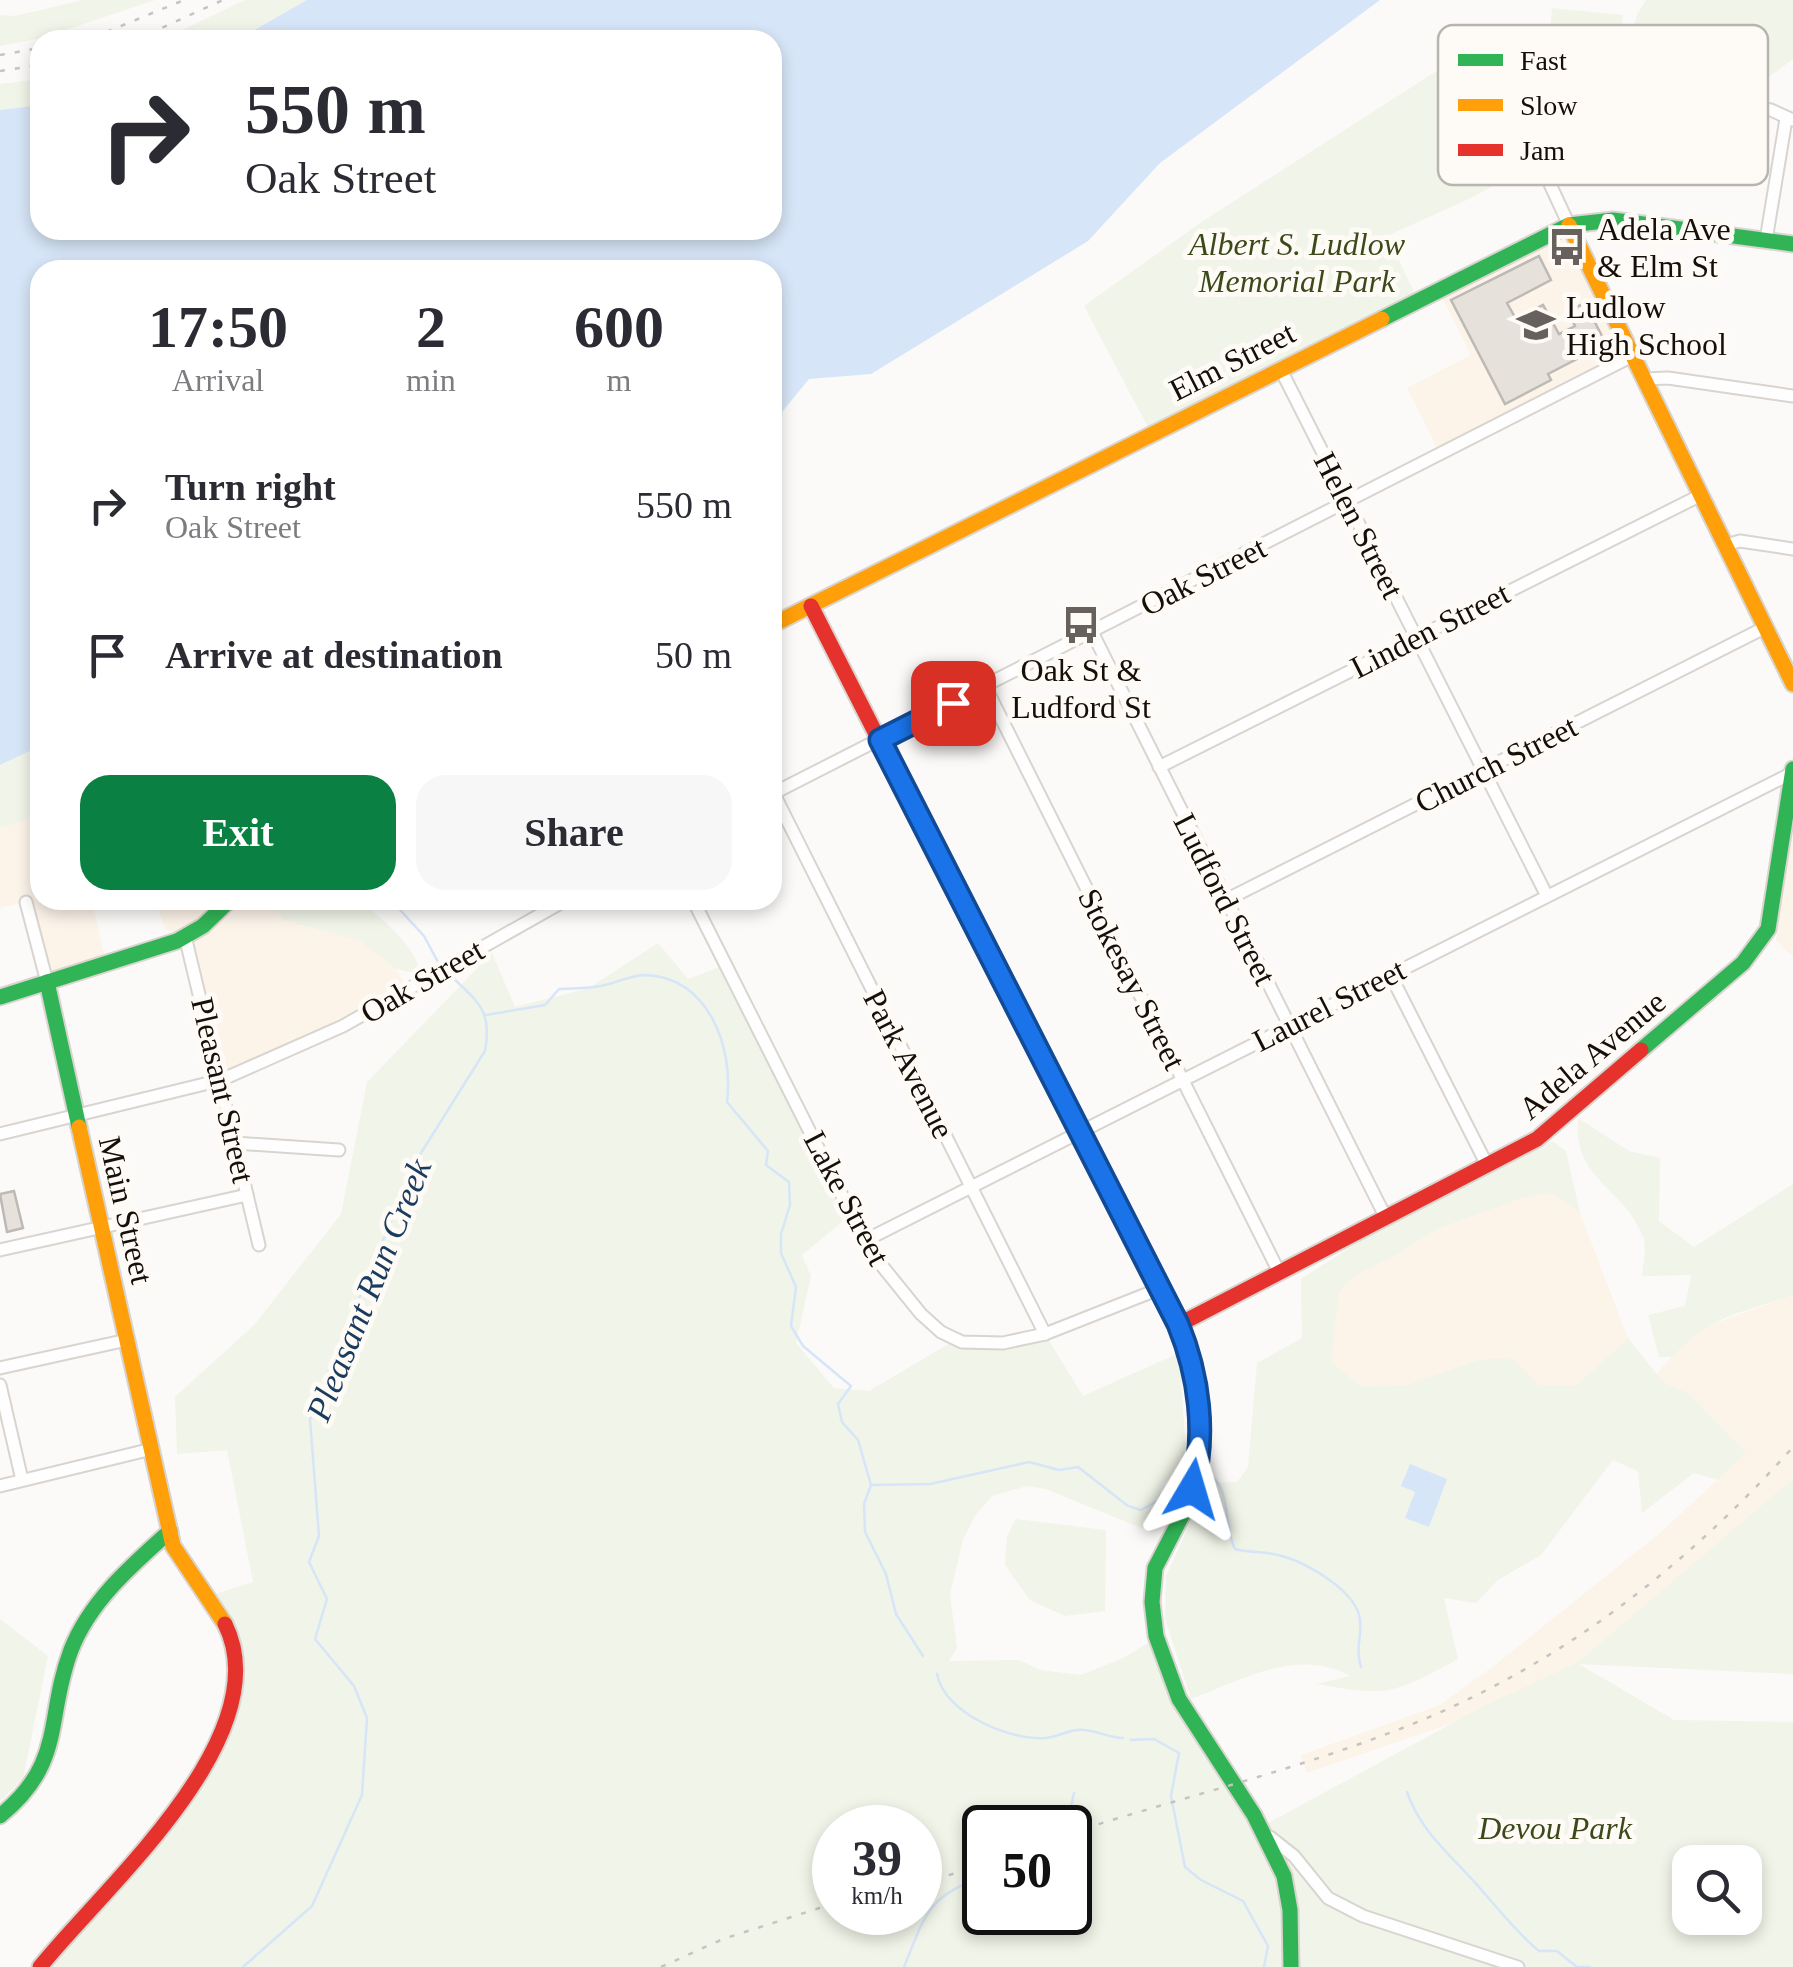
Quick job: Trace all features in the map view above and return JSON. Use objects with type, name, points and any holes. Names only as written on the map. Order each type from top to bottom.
[{"type":"main road","name":"Elm Street","points":[[782,620],[1568,225],[1604,219],[1793,244]]},
{"type":"main road","points":[[1568,225],[1793,684]]},
{"type":"main road","points":[[811,606],[1189,1350],[1198,1399],[1194,1484],[1155,1568],[1152,1612],[1156,1638],[1178,1694],[1242,1797],[1284,1876],[1291,1917],[1291,1967]]},
{"type":"main road","name":"Adela Avenue","points":[[1178,1324],[1537,1139],[1756,950],[1771,915],[1793,771]]},
{"type":"main road","points":[[0,997],[185,936],[218,910]]},
{"type":"main road","name":"Main Street","points":[[40,1967],[172,1818],[225,1717],[233,1692],[235,1653],[230,1635],[184,1568],[170,1531],[46,982]]},
{"type":"main road","points":[[0,1816],[31,1788],[50,1755],[64,1674],[80,1632],[119,1582],[170,1531]]},
{"type":"street","points":[[1766,240],[1790,120]]},
{"type":"street","points":[[1549,185],[1568,225]]},
{"type":"street","name":"Oak Street","points":[[782,789],[1632,356]]},
{"type":"street","name":"Helen Street","points":[[1280,368],[1547,896]]},
{"type":"street","points":[[1644,379],[1668,378],[1793,396]]},
{"type":"street","name":"Linden Street","points":[[1159,768],[1701,495]]},
{"type":"street","points":[[1726,545],[1740,540],[1793,548]]},
{"type":"street","name":"Church Street","points":[[1226,900],[1766,627]]},
{"type":"street","name":"Ludford Street","points":[[1092,632],[1386,1218]]},
{"type":"street","name":"Stokesay Street","points":[[985,686],[1278,1272]]},
{"type":"street","name":"Laurel Street","points":[[866,1240],[1793,771]]},
{"type":"street","name":"Park Avenue","points":[[782,812],[1044,1334]]},
{"type":"street","name":"Main Street","points":[[26,902],[46,982]]},
{"type":"street","name":"Oak Street","points":[[0,1134],[222,1080],[330,1033],[538,910]]},
{"type":"street","name":"Lake Street","points":[[699,910],[880,1266],[920,1314],[954,1340],[1003,1343],[1044,1334],[1159,1289]]},
{"type":"street","name":"Pleasant Street","points":[[185,936],[259,1245]]},
{"type":"street","points":[[1390,974],[1487,1165]]},
{"type":"street","points":[[235,1143],[339,1150]]},
{"type":"street","points":[[0,1250],[247,1195]]},
{"type":"street","points":[[0,1368],[126,1340]]},
{"type":"street","points":[[0,1384],[22,1480]]},
{"type":"street","points":[[0,1486],[152,1449]]},
{"type":"street","points":[[1259,1828],[1294,1856],[1328,1898],[1363,1916],[1518,1967]]},
{"type":"street","points":[[1467,1949],[1472,1934]]},
{"type":"shaded area","name":"Ludlow High School","points":[[1569,225],[1632,356],[1441,456],[1407,388],[1471,355],[1437,288]]},
{"type":"shaded area","points":[[1793,816],[1793,957],[1776,941]]},
{"type":"shaded area","points":[[30,818],[30,910],[94,910],[106,963],[47,982],[26,902],[0,908],[0,828]]},
{"type":"shaded area","points":[[158,910],[276,910],[283,920],[360,941],[396,969],[407,989],[221,1080],[185,936],[165,929]]},
{"type":"shaded area","points":[[1553,1193],[1580,1213],[1628,1338],[1577,1385],[1539,1385],[1479,1360],[1407,1385],[1361,1386],[1330,1362],[1339,1292],[1354,1276],[1437,1229],[1525,1197]]},
{"type":"shaded area","points":[[1793,1295],[1793,1479],[1778,1496],[1577,1663],[1455,1722],[1307,1773],[1301,1755],[1440,1705],[1495,1665],[1660,1533],[1745,1454],[1688,1393],[1663,1382],[1656,1374],[1697,1330]]},
{"type":"green space","points":[[83,0],[155,0],[66,30],[30,30],[30,40],[0,46],[0,15],[15,16]]},
{"type":"green space","points":[[245,0],[307,0],[254,30],[182,30]]},
{"type":"green space","points":[[1646,0],[1793,0],[1793,59],[1768,78],[1768,25],[1634,25]]},
{"type":"green space","points":[[1552,8],[1623,15],[1622,25],[1551,25]]},
{"type":"green space","name":"Albert S. Ludlow Memorial Park","points":[[1438,70],[1438,185],[1495,185],[1387,236],[1417,298],[1151,433],[1084,306],[1203,221]]},
{"type":"green space","points":[[30,80],[30,106],[0,110],[0,84]]},
{"type":"green space","points":[[30,750],[30,818],[0,828],[0,763]]},
{"type":"green space","points":[[276,910],[369,910],[400,937],[418,966],[410,972],[396,969],[360,941],[283,920]]},
{"type":"green space","name":"Devou Park","points":[[658,943],[688,979],[728,964],[853,1213],[802,1255],[811,1276],[796,1343],[834,1388],[869,1391],[955,1340],[1045,1334],[1083,1396],[1179,1353],[1187,1465],[1162,1484],[1153,1533],[1046,1489],[1027,1486],[992,1496],[975,1516],[963,1540],[950,1594],[957,1648],[949,1661],[1019,1660],[1041,1670],[1081,1675],[1123,1658],[1156,1638],[1160,1655],[1259,1828],[1484,1706],[1577,1663],[1793,1479],[1793,1674],[1579,1664],[1674,1720],[1793,1722],[1793,1967],[40,1967],[172,1818],[225,1717],[230,1635],[205,1597],[253,1582],[227,1450],[177,1454],[175,1397],[255,1324],[341,1214],[367,1082],[492,953],[515,1007],[589,988]]},
{"type":"green space","points":[[1578,1118],[1629,1151],[1660,1158],[1659,1221],[1694,1247],[1793,1184],[1793,1295],[1714,1323],[1672,1357],[1659,1357],[1648,1315],[1685,1306],[1691,1275],[1642,1276],[1643,1237],[1635,1220],[1583,1156]]},
{"type":"green space","points":[[1552,1141],[1566,1151],[1580,1213],[1553,1193],[1525,1197],[1437,1229],[1354,1276],[1339,1292],[1331,1362],[1361,1386],[1407,1385],[1479,1360],[1511,1358],[1539,1385],[1577,1385],[1628,1338],[1663,1382],[1688,1393],[1746,1453],[1718,1480],[1694,1473],[1642,1513],[1638,1471],[1613,1460],[1541,1555],[1498,1580],[1476,1603],[1444,1598],[1458,1659],[1419,1680],[1390,1690],[1360,1690],[1316,1684],[1350,1676],[1331,1668],[1290,1666],[1250,1676],[1191,1699],[1165,1619],[1166,1576],[1208,1483],[1237,1482],[1248,1467],[1257,1363],[1302,1338],[1301,1279],[1364,1238]]},
{"type":"green space","points":[[1015,1519],[1106,1530],[1105,1611],[1065,1616],[1030,1600],[1005,1565],[1007,1537]]},
{"type":"green space","points":[[0,1619],[48,1656],[23,1779],[0,1801]]},
{"type":"water","points":[[307,0],[1380,0],[1160,163],[1088,241],[871,374],[809,379],[782,412],[782,260],[30,260],[30,751],[0,765],[0,110],[30,106],[30,240],[782,240],[782,30],[254,30]]},
{"type":"water","points":[[1410,1464],[1447,1479],[1429,1527],[1405,1518],[1415,1492],[1401,1486]]},
{"type":"building","name":"Ludlow High School","points":[[1539,256],[1551,280],[1507,303],[1516,319],[1543,305],[1559,334],[1575,326],[1568,311],[1585,303],[1606,344],[1548,374],[1551,380],[1505,404],[1451,300]]},
{"type":"building","points":[[14,1191],[23,1228],[7,1232],[0,1194]]},
{"type":"waterway","name":"Pleasant Run Creek","points":[[400,910],[424,936],[439,964]]},
{"type":"waterway","name":"Pleasant Run Creek","points":[[243,1967],[312,1906],[362,1795],[367,1718],[354,1686],[315,1639],[327,1599],[309,1562],[319,1536],[310,1419],[416,1161],[485,1051],[487,1025],[480,1006],[448,973]]},
{"type":"waterway","points":[[486,1015],[545,1005],[559,989],[600,986],[643,975],[666,978],[685,987],[700,1001],[721,1039],[727,1102],[768,1151],[766,1165],[789,1182],[790,1205],[781,1234],[781,1253],[796,1287],[791,1326],[803,1346],[851,1386],[838,1404],[842,1422],[858,1440],[871,1485],[864,1504],[865,1532],[886,1574],[896,1614],[923,1656]]},
{"type":"waterway","points":[[871,1485],[930,1484],[1029,1462],[1059,1470],[1078,1467],[1128,1506],[1141,1510],[1179,1489]]},
{"type":"waterway","points":[[1210,1475],[1222,1490],[1235,1549],[1292,1560],[1329,1580],[1350,1599],[1360,1620],[1361,1667]]},
{"type":"waterway","points":[[937,1674],[942,1688],[965,1712],[1015,1735],[1050,1737],[1083,1730],[1123,1738]]},
{"type":"waterway","points":[[1131,1740],[1154,1739],[1179,1753],[1171,1796],[1185,1867],[1201,1880],[1243,1901],[1268,1946],[1264,1967]]},
{"type":"waterway","points":[[1407,1792],[1430,1834],[1524,1938],[1539,1951],[1557,1951],[1577,1967],[1590,1967]]},
{"type":"waterway","points":[[1071,1805],[1074,1793]]},
{"type":"waterway","points":[[904,1967],[923,1921],[940,1900],[962,1885]]},
{"type":"railway","points":[[111,30],[184,0]]},
{"type":"railway","points":[[157,30],[223,0]]},
{"type":"railway","points":[[0,55],[30,50]]},
{"type":"railway","points":[[0,71],[30,66]]},
{"type":"railway","points":[[1092,1826],[1368,1741],[1465,1701],[1518,1673],[1569,1642],[1664,1572],[1709,1533],[1793,1447]]},
{"type":"railway","points":[[942,1877],[962,1871]]},
{"type":"railway","points":[[661,1967],[723,1939],[812,1910]]},
{"type":"traffic: fast","points":[[1382,319],[1569,225],[1613,220],[1793,244]]},
{"type":"traffic: fast","points":[[1641,1050],[1743,963],[1768,929],[1793,769]]},
{"type":"traffic: fast","points":[[0,997],[177,941],[203,926],[220,910]]},
{"type":"traffic: fast","points":[[47,982],[79,1127]]},
{"type":"traffic: fast","points":[[1099,1173],[1189,1350],[1196,1387],[1198,1463],[1187,1506],[1155,1568],[1152,1602],[1156,1636],[1179,1699],[1254,1815],[1284,1876],[1290,1910],[1291,1967]]},
{"type":"traffic: fast","points":[[0,1816],[21,1796],[45,1758],[63,1675],[79,1632],[113,1585],[170,1531]]},
{"type":"traffic: slow","points":[[1569,225],[1793,684]]},
{"type":"traffic: slow","points":[[782,620],[1382,319]]},
{"type":"traffic: slow","points":[[79,1127],[173,1546],[225,1624]]},
{"type":"traffic: jam","points":[[811,606],[1099,1173]]},
{"type":"traffic: jam","points":[[1178,1325],[1537,1139],[1641,1050]]},
{"type":"traffic: jam","points":[[40,1967],[141,1854],[207,1761],[228,1714],[236,1668],[225,1624]]},
{"type":"place","name":"Adela Ave & Elm St","points":[[1567,247]]},
{"type":"place","name":"Ludlow High School","points":[[1536,325]]},
{"type":"place","name":"Oak St & Ludford St","points":[[1081,625]]},
{"type":"route","points":[[953,703],[880,740],[1189,1350],[1198,1399],[1199,1436],[1192,1489]]}]
